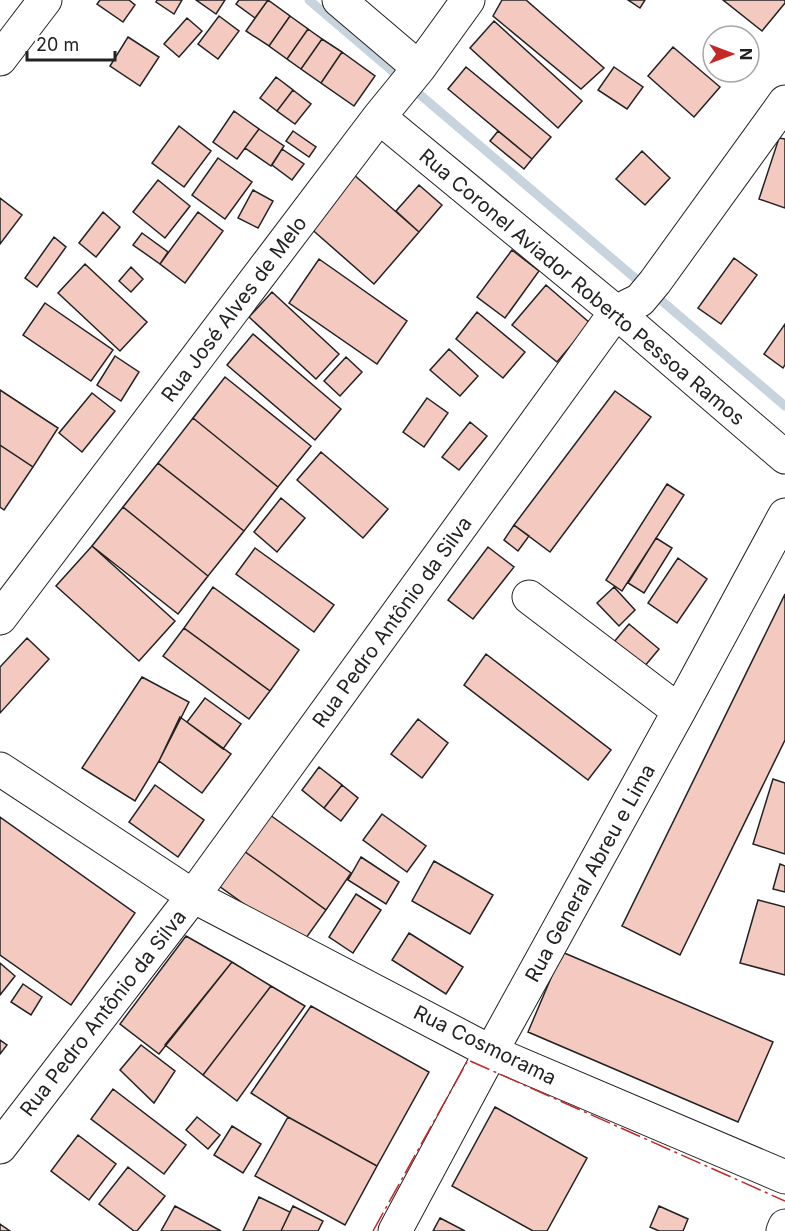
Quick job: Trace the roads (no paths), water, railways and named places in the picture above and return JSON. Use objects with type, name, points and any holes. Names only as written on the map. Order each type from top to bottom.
[{"type":"street","points":[[6,38],[45,0]]},
{"type":"street","name":"Rua Coronel Aviador Roberto Pessoa Ramos","points":[[339,0],[401,90],[637,298],[782,447]]},
{"type":"street","name":"Rua José Alves de Melo","points":[[0,618],[468,0]]},
{"type":"street","name":"Rua Pedro Antônio da Silva","points":[[0,1147],[193,896],[637,298],[785,104]]},
{"type":"street","name":"Rua General Abreu e Lima","points":[[395,1231],[785,515]]},
{"type":"street","points":[[529,597],[679,711]]},
{"type":"street","name":"Rua Cosmorama","points":[[0,769],[193,896],[491,1052],[785,1177]]},
{"type":"street","points":[[783,1231],[785,1226]]},
{"type":"waterway","points":[[309,0],[785,406]]}]
